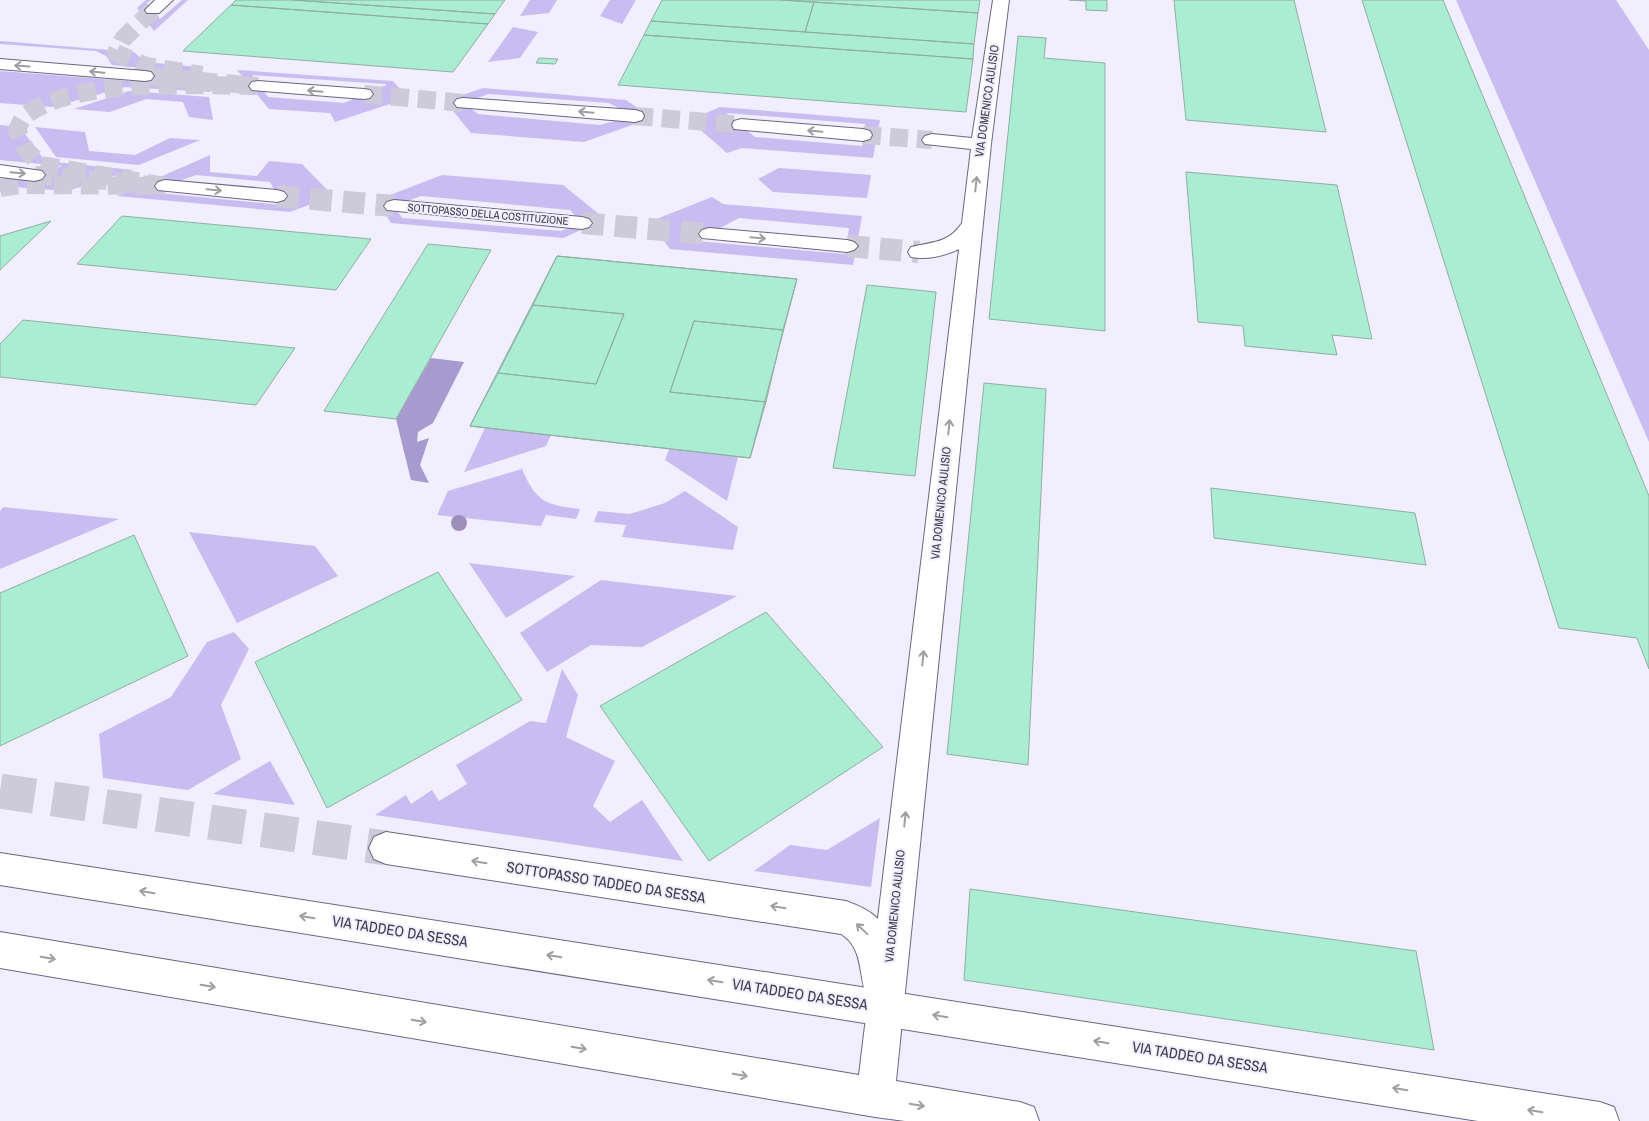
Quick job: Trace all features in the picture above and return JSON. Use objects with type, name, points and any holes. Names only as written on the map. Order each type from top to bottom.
[{"type":"main road","name":"VIA DOMENICO AULISIO","points":[[884,1007],[980,144],[1001,0]]},
{"type":"main road","points":[[0,64],[145,76]]},
{"type":"main road","points":[[258,86],[364,94]]},
{"type":"main road","points":[[462,102],[635,116]]},
{"type":"main road","points":[[741,125],[863,135]]},
{"type":"main road","points":[[932,140],[980,144]]},
{"type":"main road","points":[[0,172],[35,174]]},
{"type":"main road","points":[[165,186],[277,196]]},
{"type":"main road","name":"SOTTOPASSO DELLA COSTITUZIONE","points":[[394,206],[582,223]]},
{"type":"main road","points":[[919,252],[932,252],[954,244],[966,234],[972,223]]},
{"type":"main road","points":[[709,234],[847,246]]},
{"type":"main road","name":"SOTTOPASSO TADDEO DA SESSA","points":[[386,848],[846,918],[862,925],[873,941],[884,1007]]},
{"type":"main road","name":"VIA TADDEO DA SESSA","points":[[0,869],[1600,1121]]},
{"type":"main road","points":[[0,950],[1020,1121]]},
{"type":"main road","points":[[875,1098],[884,1007]]},
{"type":"shaded area","points":[[146,0],[151,0],[146,4],[160,19],[182,0],[188,0],[154,31],[137,8]]},
{"type":"shaded area","points":[[530,0],[557,0],[549,13],[520,16]]},
{"type":"shaded area","points":[[610,0],[636,0],[622,24],[600,16]]},
{"type":"shaded area","points":[[1456,0],[1616,0],[1649,50],[1649,442]]},
{"type":"shaded area","points":[[513,27],[538,32],[520,58],[488,62]]},
{"type":"shaded area","points":[[0,41],[134,52],[145,62],[198,67],[211,92],[125,87],[53,107],[0,103],[0,71],[154,83],[140,68],[112,65],[106,56],[96,51],[0,44]]},
{"type":"shaded area","points":[[237,70],[393,81],[408,98],[335,122],[330,113],[269,109]],"holes":[[[252,75],[386,84],[344,103],[268,97]]]},
{"type":"shaded area","points":[[483,88],[626,100],[652,118],[584,142],[471,133],[445,101]],"holes":[[[489,94],[609,103],[634,116],[600,125],[478,114],[463,103]]]},
{"type":"shaded area","points":[[129,91],[209,97],[213,120],[189,117],[183,102],[146,99],[110,112],[74,109]]},
{"type":"shaded area","points":[[720,107],[880,120],[873,158],[742,148],[727,153],[689,120]],"holes":[[[726,113],[865,124],[862,146],[755,137]]]},
{"type":"shaded area","points":[[0,125],[20,127],[45,161],[133,170],[67,191],[14,187],[0,192],[0,179],[15,180],[63,166],[0,160]]},
{"type":"shaded area","points":[[35,127],[85,132],[89,151],[135,155],[170,138],[200,140],[139,165],[56,157]]},
{"type":"shaded area","points":[[210,155],[210,172],[257,176],[269,161],[302,164],[333,196],[290,212],[117,196]],"holes":[[[196,175],[270,182],[282,205],[148,192]]]},
{"type":"shaded area","points":[[779,168],[871,175],[867,198],[773,192],[758,179]]},
{"type":"shaded area","points":[[442,175],[563,185],[605,219],[563,238],[391,223],[377,200]],"holes":[[[421,196],[570,210],[582,223],[561,231],[402,218],[394,206]]]},
{"type":"shaded area","points":[[712,197],[723,204],[862,216],[853,265],[670,249],[649,222]],"holes":[[[739,218],[849,228],[845,254],[696,241]]]},
{"type":"shaded area","points":[[431,358],[464,362],[433,423],[418,432],[417,442],[429,438],[420,465],[429,483],[411,480],[396,419]]},
{"type":"shaded area","points":[[485,428],[551,435],[546,446],[464,472]]},
{"type":"shaded area","points":[[669,449],[738,457],[727,501],[665,460]]},
{"type":"shaded area","points":[[522,469],[532,489],[544,500],[559,506],[580,509],[576,519],[546,515],[541,526],[437,515],[448,491]]},
{"type":"shaded area","points":[[685,491],[738,527],[733,550],[622,537],[626,525],[594,522],[598,511],[630,514],[665,503]]},
{"type":"shaded area","points":[[3,507],[119,519],[0,569],[0,511]]},
{"type":"shaded area","points":[[189,532],[315,546],[338,576],[237,623]]},
{"type":"shaded area","points":[[469,563],[575,576],[506,618]]},
{"type":"shaded area","points":[[601,580],[737,596],[642,647],[591,645],[547,672],[520,633]]},
{"type":"shaded area","points":[[234,632],[249,649],[221,705],[241,759],[188,790],[103,778],[99,734],[171,697],[207,642]]},
{"type":"shaded area","points":[[562,669],[578,695],[566,737],[615,761],[593,806],[610,822],[642,800],[683,861],[375,815],[406,795],[411,804],[432,790],[439,801],[467,784],[456,765],[530,721],[546,723]]},
{"type":"shaded area","points":[[270,761],[295,805],[213,794]]},
{"type":"shaded area","points":[[880,818],[871,887],[754,871],[790,845],[827,850]]},
{"type":"building","points":[[236,0],[293,0],[495,14],[488,24],[231,5]]},
{"type":"building","points":[[293,0],[505,0],[495,14]]},
{"type":"building","points":[[662,0],[781,0],[814,2],[805,32],[651,21]]},
{"type":"building","points":[[781,0],[980,0],[978,13]]},
{"type":"building","points":[[1069,0],[1107,0],[1107,11],[1086,10],[1086,1]]},
{"type":"building","points":[[1174,0],[1294,0],[1326,132],[1186,120]]},
{"type":"building","points":[[1362,0],[1443,0],[1649,496],[1649,669],[1637,638],[1559,628]]},
{"type":"building","points":[[814,2],[978,13],[974,44],[805,32]]},
{"type":"building","points":[[231,5],[488,24],[453,72],[183,51]]},
{"type":"building","points":[[651,21],[974,44],[973,59],[644,35]]},
{"type":"building","points":[[644,35],[973,59],[966,112],[618,85]]},
{"type":"building","points":[[1018,36],[1046,38],[1044,58],[1105,63],[1105,331],[989,319]]},
{"type":"building","points":[[539,58],[558,59],[555,64],[536,63]]},
{"type":"building","points":[[1186,172],[1337,185],[1372,339],[1332,335],[1337,355],[1245,346],[1243,326],[1198,322]]},
{"type":"building","points":[[122,216],[371,239],[336,290],[77,264]]},
{"type":"building","points":[[51,221],[0,270],[0,236]]},
{"type":"building","points":[[428,244],[491,250],[396,419],[324,411]]},
{"type":"building","points":[[557,256],[797,279],[750,458],[470,426]]},
{"type":"building","points":[[557,256],[797,279],[783,330],[694,321],[670,392],[766,402],[750,458],[470,426],[498,373],[596,384],[624,314],[533,305]]},
{"type":"building","points":[[867,285],[936,292],[915,476],[833,468]]},
{"type":"building","points":[[533,305],[624,314],[596,384],[498,373]]},
{"type":"building","points":[[23,320],[295,348],[256,405],[0,377],[0,344]]},
{"type":"building","points":[[694,321],[783,330],[766,402],[670,392]]},
{"type":"building","points":[[984,383],[1046,389],[1028,765],[947,754]]},
{"type":"building","points":[[1211,488],[1415,513],[1426,565],[1214,538]]},
{"type":"building","points":[[134,535],[188,656],[0,746],[0,593]]},
{"type":"building","points":[[438,572],[522,700],[327,808],[255,662]]},
{"type":"building","points":[[766,612],[883,747],[709,861],[600,706]]},
{"type":"building","points":[[970,889],[1416,951],[1434,1050],[964,980]]},
{"type":"tunnel","points":[[153,10],[123,39],[116,53],[146,66],[202,75]]},
{"type":"tunnel","points":[[145,76],[258,86]]},
{"type":"tunnel","points":[[165,186],[41,165],[26,150],[17,130],[24,117],[45,104],[72,95],[136,86],[258,86]]},
{"type":"tunnel","points":[[364,94],[463,103]]},
{"type":"tunnel","points":[[635,116],[741,125]]},
{"type":"tunnel","points":[[863,135],[932,140]]},
{"type":"tunnel","points":[[35,175],[165,186]]},
{"type":"tunnel","points":[[0,188],[20,185],[165,186]]},
{"type":"tunnel","points":[[286,197],[277,196],[394,206]]},
{"type":"tunnel","points":[[582,223],[709,234]]},
{"type":"tunnel","points":[[847,246],[919,252]]},
{"type":"tunnel","points":[[0,791],[386,848]]}]
